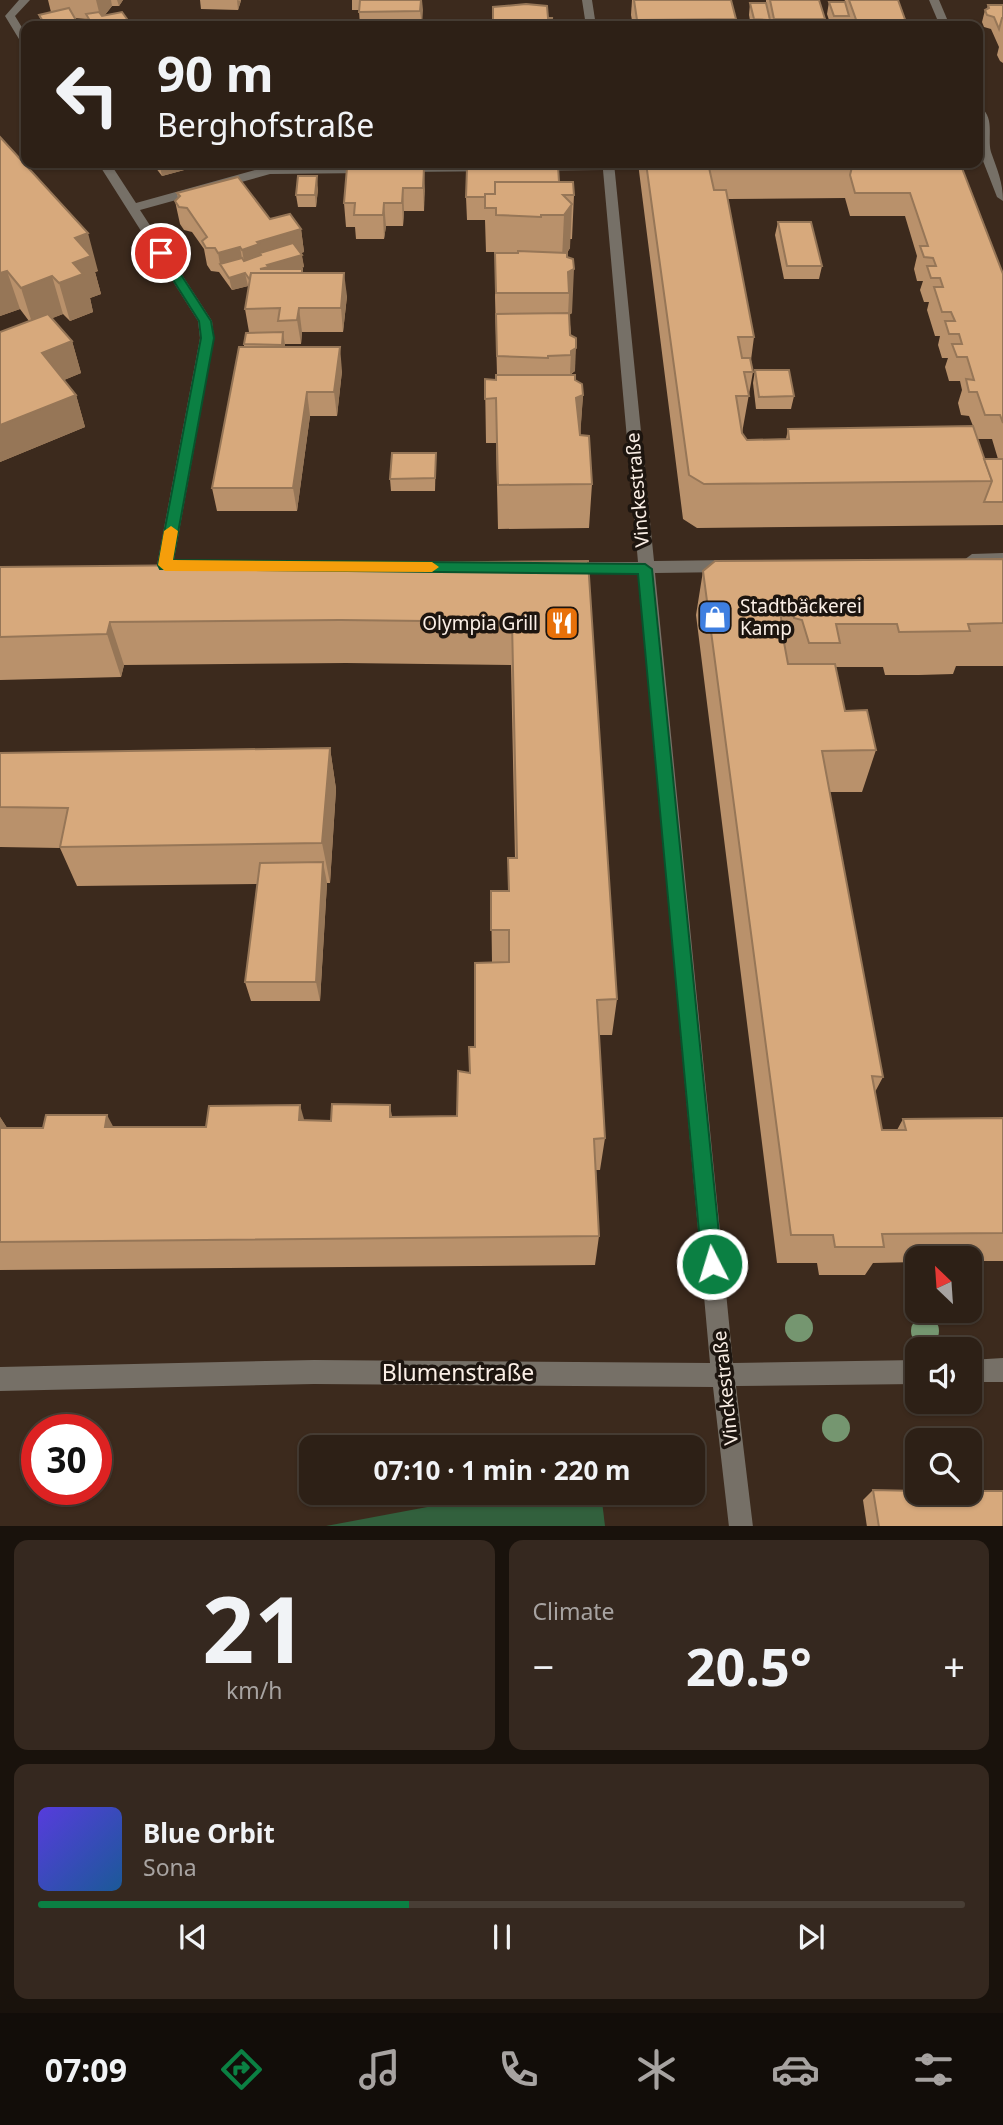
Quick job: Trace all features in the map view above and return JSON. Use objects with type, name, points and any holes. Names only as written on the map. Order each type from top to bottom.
[{"type":"street","points":[[21,36],[5,17],[25,0]]},
{"type":"street","points":[[587,0],[590,21]]},
{"type":"street","points":[[934,0],[943,21]]},
{"type":"street","points":[[983,120],[986,128],[983,140]]},
{"type":"street","points":[[983,150],[997,165],[1003,197]]},
{"type":"street","points":[[107,168],[205,321],[207,338],[165,566]]},
{"type":"street","name":"Vinckestraße","points":[[608,168],[723,1375],[741,1526]]},
{"type":"street","points":[[132,208],[270,170],[378,169]]},
{"type":"street","points":[[962,560],[1003,559]]},
{"type":"street","points":[[549,568],[741,566]]},
{"type":"street","points":[[982,1371],[1003,1370]]},
{"type":"street","name":"Blumenstraße","points":[[0,1379],[314,1372],[723,1375],[905,1372]]},
{"type":"green space","points":[[438,1505],[602,1505],[605,1526],[326,1526]]},
{"type":"building","points":[[360,0],[421,0],[420,11],[359,12]]},
{"type":"building","points":[[634,0],[731,0],[736,19],[637,20]]},
{"type":"building","points":[[770,0],[819,0],[825,19],[774,19]]},
{"type":"building","points":[[849,0],[898,0],[906,21],[857,21]]},
{"type":"building","points":[[829,2],[845,2],[849,16],[834,16]]},
{"type":"building","points":[[750,3],[766,3],[770,20],[754,19]]},
{"type":"building","points":[[526,4],[547,6],[548,18],[552,18],[552,21],[493,21],[493,7]]},
{"type":"building","points":[[988,5],[1003,5],[1003,18],[999,29],[994,17],[987,15],[985,10],[989,8]]},
{"type":"building","points":[[69,8],[76,21],[43,21],[39,15]]},
{"type":"building","points":[[99,12],[102,16],[122,12],[128,21],[80,21],[89,19],[86,14]]},
{"type":"building","points":[[0,137],[21,160],[21,168],[28,168],[88,233],[75,238],[91,256],[73,263],[83,274],[59,283],[52,276],[21,288],[7,271],[0,273]]},
{"type":"building","points":[[347,168],[424,168],[423,188],[403,188],[402,203],[384,203],[383,215],[354,215],[355,203],[344,203]]},
{"type":"building","points":[[467,168],[558,168],[559,182],[495,182],[495,194],[466,197]]},
{"type":"building","points":[[647,168],[709,168],[714,190],[726,190],[754,337],[738,337],[742,358],[750,358],[753,372],[744,372],[749,396],[736,396],[742,433],[747,440],[789,439],[788,429],[973,426],[992,481],[704,484],[689,475]]},
{"type":"building","points":[[852,168],[962,168],[1003,274],[1003,423],[1000,415],[985,415],[977,392],[969,392],[966,379],[974,380],[967,357],[957,357],[952,344],[962,344],[959,334],[949,334],[945,321],[955,321],[951,312],[942,312],[934,287],[943,287],[940,278],[931,278],[927,266],[936,266],[933,258],[924,257],[920,246],[928,246],[910,193],[855,193],[850,175]]},
{"type":"building","points":[[298,176],[317,176],[315,195],[296,195]]},
{"type":"building","points":[[238,177],[270,219],[290,214],[301,229],[257,242],[259,244],[242,250],[240,247],[218,253],[215,248],[206,248],[202,241],[207,237],[187,208],[179,207],[175,201],[180,196],[177,193]]},
{"type":"building","points":[[495,182],[573,182],[574,195],[563,195],[572,204],[564,215],[496,215],[496,208],[485,208],[485,194],[495,194]]},
{"type":"building","points":[[778,222],[811,222],[822,266],[787,266]]},
{"type":"building","points":[[293,243],[302,255],[260,269],[302,269],[302,273],[251,273],[250,280],[245,273],[229,278],[220,264],[242,258],[244,261]]},
{"type":"building","points":[[495,253],[567,253],[567,257],[573,259],[574,269],[568,272],[569,293],[496,293]]},
{"type":"building","points":[[251,273],[344,273],[341,308],[299,308],[297,320],[278,321],[280,308],[245,309]]},
{"type":"building","points":[[569,313],[570,335],[576,338],[576,348],[571,351],[571,355],[548,358],[497,356],[496,314]]},
{"type":"building","points":[[48,314],[72,341],[42,353],[76,395],[0,425],[0,332]]},
{"type":"building","points":[[283,332],[282,345],[244,344],[246,333]]},
{"type":"building","points":[[239,347],[340,347],[334,392],[307,392],[293,488],[212,488]]},
{"type":"building","points":[[755,370],[789,370],[794,396],[759,397]]},
{"type":"building","points":[[496,375],[575,375],[575,380],[582,384],[583,395],[576,398],[580,435],[589,436],[592,484],[498,485],[496,398],[485,399],[485,379],[496,380]]},
{"type":"building","points":[[392,453],[436,453],[435,478],[390,479]]},
{"type":"building","points":[[984,459],[1003,459],[1003,502],[984,502],[992,481]]},
{"type":"building","points":[[1003,559],[1003,623],[968,624],[970,631],[899,632],[897,624],[836,624],[840,643],[809,643],[802,620],[794,618],[792,608],[780,608],[788,664],[835,664],[845,711],[867,710],[876,750],[822,751],[883,1077],[872,1076],[882,1130],[906,1130],[903,1119],[1003,1118],[1003,1233],[882,1234],[884,1247],[835,1247],[833,1235],[791,1235],[703,571],[715,561]]},
{"type":"building","points":[[588,561],[617,999],[597,1000],[605,1138],[594,1139],[599,1236],[0,1242],[0,1128],[43,1128],[46,1115],[107,1115],[105,1127],[206,1127],[209,1106],[300,1105],[299,1120],[331,1121],[332,1104],[390,1105],[390,1117],[457,1116],[458,1071],[470,1073],[469,1047],[475,1047],[475,963],[509,962],[509,930],[491,930],[491,891],[509,891],[508,858],[517,858],[512,622],[110,622],[107,634],[0,637],[0,567]]},
{"type":"building","points":[[330,748],[322,843],[60,847],[68,808],[0,807],[0,753]]},
{"type":"building","points":[[323,862],[316,982],[245,982],[260,863]]},
{"type":"building","points":[[873,1490],[905,1491],[905,1505],[982,1505],[982,1491],[1003,1491],[1003,1526],[879,1526]]},
{"type":"slow traffic","points":[[171,531],[165,565],[432,567]]},
{"type":"place","name":"Stadtbäckerei Kamp","points":[[715,617]]},
{"type":"place","name":"Olympia Grill","points":[[562,623]]},
{"type":"route","points":[[161,253],[205,321],[207,338],[165,565],[645,569],[712,1264]]}]
